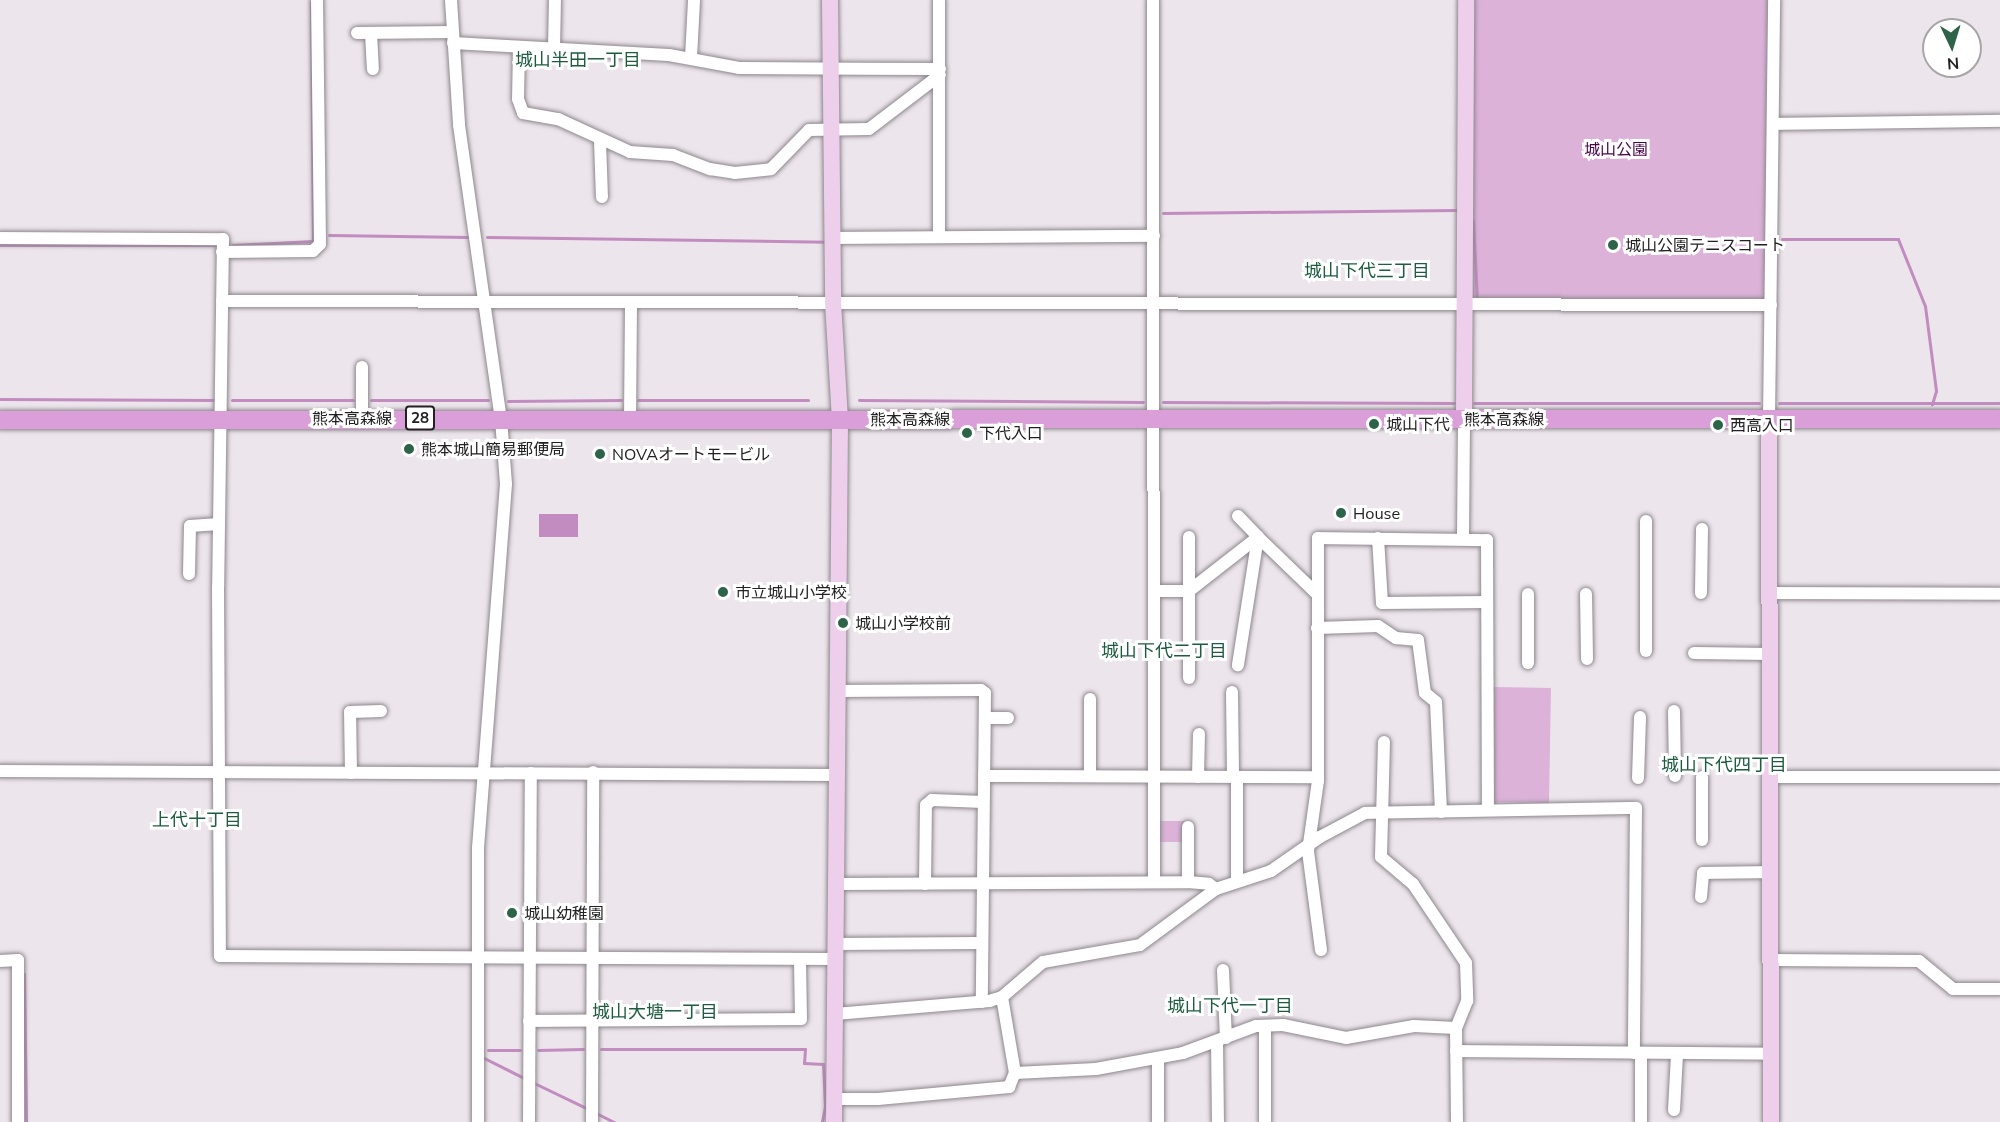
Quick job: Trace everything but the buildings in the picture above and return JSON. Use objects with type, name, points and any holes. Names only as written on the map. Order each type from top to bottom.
[{"type":"main road","name":"熊本高森線","points":[[0,420],[222,417],[630,420],[1153,417],[2000,419]]},
{"type":"street","points":[[222,252],[309,251],[320,244],[317,0]]},
{"type":"street","points":[[451,0],[459,125],[501,419],[506,484],[478,847],[478,1122]]},
{"type":"street","points":[[554,50],[555,0]]},
{"type":"street","points":[[691,58],[694,0]]},
{"type":"street","points":[[830,0],[833,302],[840,420],[834,1122]]},
{"type":"street","points":[[939,0],[939,237]]},
{"type":"street","points":[[1153,0],[1154,882]]},
{"type":"street","points":[[1463,537],[1466,0]]},
{"type":"street","points":[[1771,1122],[1772,777],[1769,420],[1774,0]]},
{"type":"street","points":[[357,33],[453,37],[519,48],[691,58],[739,68],[832,68],[940,72]]},
{"type":"street","points":[[371,33],[373,69]]},
{"type":"street","points":[[519,48],[521,110],[558,119],[600,141],[630,152],[686,158],[715,170],[752,172],[775,166],[805,132],[869,129],[940,72]]},
{"type":"street","points":[[1774,124],[2000,122]]},
{"type":"street","points":[[600,141],[602,197]]},
{"type":"street","points":[[833,238],[1154,236]]},
{"type":"street","points":[[0,238],[223,239],[219,524],[220,956],[800,958],[836,951],[981,943]]},
{"type":"street","points":[[222,301],[1771,305]]},
{"type":"street","points":[[630,420],[631,303]]},
{"type":"street","points":[[362,367],[362,418]]},
{"type":"street","points":[[1238,516],[1316,593]]},
{"type":"street","points":[[1646,521],[1646,651]]},
{"type":"street","points":[[189,574],[190,526],[219,524]]},
{"type":"street","points":[[1701,593],[1702,529]]},
{"type":"street","points":[[1189,537],[1189,678]]},
{"type":"street","points":[[1155,591],[1189,591],[1258,537]]},
{"type":"street","points":[[1238,665],[1258,537]]},
{"type":"street","points":[[1320,950],[1309,844],[1318,777],[1316,593],[1318,538],[1463,537],[1487,540],[1488,810]]},
{"type":"street","points":[[1378,538],[1382,603],[1487,602]]},
{"type":"street","points":[[1770,593],[2000,594]]},
{"type":"street","points":[[1528,594],[1528,663]]},
{"type":"street","points":[[1586,594],[1587,658]]},
{"type":"street","points":[[1317,628],[1378,626],[1396,638],[1418,640],[1425,693],[1436,702],[1441,812]]},
{"type":"street","points":[[1694,653],[1770,654]]},
{"type":"street","points":[[836,691],[981,690],[985,693],[982,1002]]},
{"type":"street","points":[[1232,692],[1237,881]]},
{"type":"street","points":[[1090,699],[1090,776]]},
{"type":"street","points":[[351,773],[350,712],[381,711]]},
{"type":"street","points":[[1674,711],[1674,777]]},
{"type":"street","points":[[1638,778],[1640,717]]},
{"type":"street","points":[[985,718],[1008,718]]},
{"type":"street","points":[[1198,777],[1199,734]]},
{"type":"street","points":[[1384,742],[1383,862],[1401,871],[1413,884],[1466,963],[1467,1001],[1456,1028],[1457,1122]]},
{"type":"street","points":[[0,771],[221,770],[351,773],[593,772],[836,775]]},
{"type":"street","points":[[592,1122],[593,772]]},
{"type":"street","points":[[529,1122],[531,774]]},
{"type":"street","points":[[984,776],[1318,777]]},
{"type":"street","points":[[1702,777],[1702,840]]},
{"type":"street","points":[[1772,777],[2000,777]]},
{"type":"street","points":[[925,884],[926,805],[932,800],[983,802]]},
{"type":"street","points":[[835,1014],[982,1002],[1002,997],[1043,962],[1140,945],[1216,889],[1271,871],[1309,844],[1359,815],[1636,808],[1637,1054],[1641,1122]]},
{"type":"street","points":[[1188,828],[1188,882]]},
{"type":"street","points":[[1701,897],[1703,873],[1771,872]]},
{"type":"street","points":[[837,884],[1188,882],[1209,884],[1216,889]]},
{"type":"street","points":[[530,1021],[592,1018],[801,1019],[800,958]]},
{"type":"street","points":[[0,961],[18,960],[18,1122]]},
{"type":"street","points":[[1771,960],[1919,961],[1953,989],[2000,989]]},
{"type":"street","points":[[1218,1122],[1223,970]]},
{"type":"street","points":[[834,1099],[878,1099],[1010,1087],[1015,1073],[1002,997]]},
{"type":"street","points":[[1015,1073],[1096,1069],[1158,1058],[1265,1026],[1283,1025],[1347,1038],[1414,1026],[1456,1028]]},
{"type":"street","points":[[1265,1026],[1265,1122]]},
{"type":"street","points":[[1456,1051],[1677,1055],[1772,1054]]},
{"type":"street","points":[[1674,1110],[1677,1055]]},
{"type":"street","points":[[1158,1058],[1158,1122]]},
{"type":"green space","name":"城山公園","points":[[1466,0],[1770,0],[1770,304],[1466,304]]},
{"type":"green space","points":[[1493,687],[1551,688],[1549,803],[1491,802]]},
{"type":"green space","points":[[1158,821],[1184,821],[1184,842],[1158,842]]},
{"type":"shaded area","points":[[539,514],[578,514],[578,537],[539,537]]},
{"type":"waterway","points":[[233,245],[313,241],[311,3]]},
{"type":"waterway","points":[[1163,213],[1456,210]]},
{"type":"waterway","points":[[1473,221],[1477,299]]},
{"type":"waterway","points":[[329,235],[468,237]]},
{"type":"waterway","points":[[487,237],[827,242]]},
{"type":"waterway","points":[[1782,239],[1898,239],[1925,306],[1936,391],[1932,404]]},
{"type":"waterway","points":[[0,245],[216,245]]},
{"type":"waterway","points":[[0,399],[214,400]]},
{"type":"waterway","points":[[232,400],[353,400]]},
{"type":"waterway","points":[[371,400],[488,400]]},
{"type":"waterway","points":[[508,401],[621,400]]},
{"type":"waterway","points":[[638,400],[808,400]]},
{"type":"waterway","points":[[859,400],[1143,402]]},
{"type":"waterway","points":[[1163,402],[1454,403]]},
{"type":"waterway","points":[[1474,403],[1759,403]]},
{"type":"waterway","points":[[1779,403],[2000,403]]},
{"type":"waterway","points":[[24,974],[26,1122]]},
{"type":"waterway","points":[[538,1050],[583,1049]]},
{"type":"waterway","points":[[601,1049],[805,1049],[804,1063],[823,1064],[825,1106],[822,1122]]},
{"type":"waterway","points":[[488,1050],[520,1050]]},
{"type":"waterway","points":[[480,1056],[526,1079]]},
{"type":"waterway","points":[[532,1082],[588,1109]]},
{"type":"waterway","points":[[596,1113],[614,1122]]},
{"type":"place","name":"城山公園テニスコート","points":[[1613,245]]},
{"type":"place","name":"城山下代","points":[[1374,424]]},
{"type":"place","name":"西高入口","points":[[1718,425]]},
{"type":"place","name":"下代入口","points":[[967,433]]},
{"type":"place","name":"熊本城山簡易郵便局","points":[[409,449]]},
{"type":"place","name":"NOVAオートモービル","points":[[600,454]]},
{"type":"place","name":"House","points":[[1341,513]]},
{"type":"place","name":"市立城山小学校","points":[[723,592]]},
{"type":"place","name":"城山小学校前","points":[[843,623]]},
{"type":"place","name":"城山幼稚園","points":[[512,913]]},
{"type":"district","name":"城山半田一丁目","points":[[578,60]]},
{"type":"district","name":"城山下代三丁目","points":[[1367,271]]},
{"type":"district","name":"城山下代二丁目","points":[[1164,651]]},
{"type":"district","name":"城山下代四丁目","points":[[1724,765]]},
{"type":"district","name":"上代十丁目","points":[[197,820]]},
{"type":"district","name":"城山下代一丁目","points":[[1230,1006]]},
{"type":"district","name":"城山大塘一丁目","points":[[655,1012]]}]
